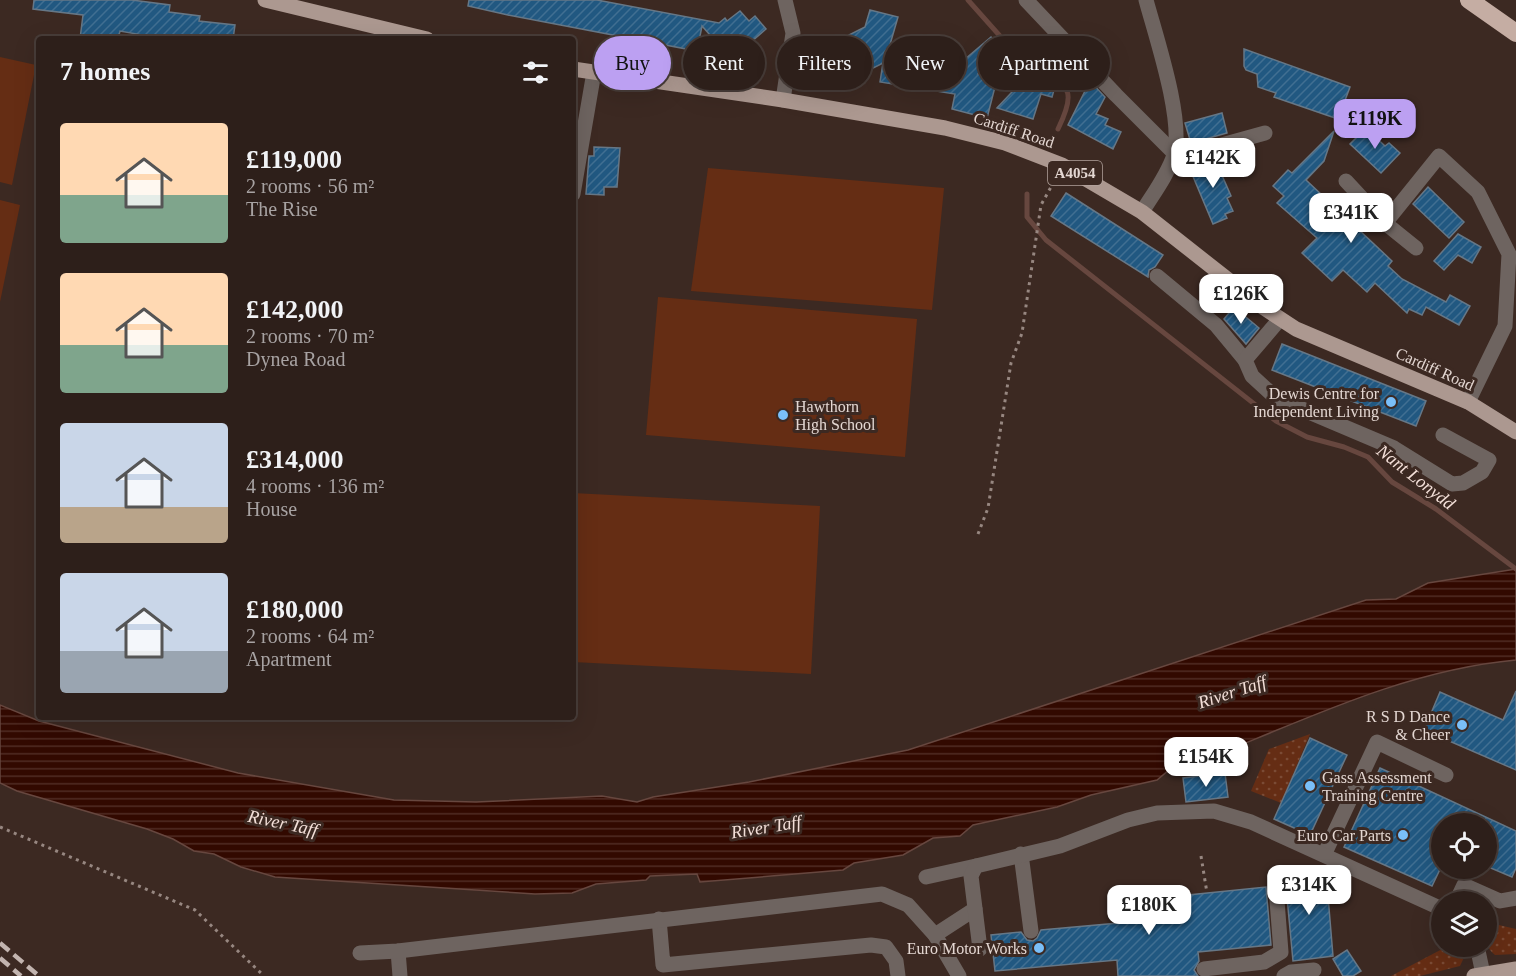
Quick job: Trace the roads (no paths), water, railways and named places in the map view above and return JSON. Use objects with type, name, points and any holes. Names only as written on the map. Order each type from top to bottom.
[{"type":"highway","points":[[1469,0],[1516,33]]},
{"type":"main road","points":[[265,0],[415,36]]},
{"type":"main road","name":"Cardiff Road","points":[[576,69],[594,72]]},
{"type":"main road","name":"Cardiff Road","points":[[671,83],[945,128],[1005,143],[1062,165],[1142,212],[1280,319],[1335,347],[1468,402],[1516,432]]},
{"type":"main road","points":[[1479,975],[1516,969]]},
{"type":"street","points":[[783,100],[793,33],[785,0]]},
{"type":"street","points":[[1026,0],[1174,153],[1182,156],[1265,133]]},
{"type":"street","points":[[1142,212],[1160,184],[1174,153],[1172,99],[1146,0]]},
{"type":"street","points":[[576,177],[594,72]]},
{"type":"street","points":[[1385,223],[1439,156],[1478,192],[1509,254],[1505,326],[1468,402]]},
{"type":"street","points":[[1346,181],[1385,223],[1416,248]]},
{"type":"street","points":[[1157,276],[1216,325],[1245,360],[1252,376],[1276,398],[1394,448],[1452,484],[1463,483],[1482,472],[1490,460],[1443,435]]},
{"type":"street","points":[[1245,360],[1280,319]]},
{"type":"street","points":[[1324,855],[1377,742],[1446,775]]},
{"type":"street","points":[[926,877],[1068,844],[1128,820],[1182,810],[1234,814],[1431,904]]},
{"type":"street","points":[[1021,854],[1031,931]]},
{"type":"street","points":[[976,866],[971,876],[980,949]]},
{"type":"street","points":[[1203,969],[1263,962],[1281,952],[1275,875]]},
{"type":"street","points":[[1461,891],[1464,885],[1478,891]]},
{"type":"street","points":[[360,953],[398,951],[882,894],[908,905],[935,934],[959,976]]},
{"type":"street","points":[[1497,900],[1516,898]]},
{"type":"street","points":[[935,934],[975,909]]},
{"type":"street","points":[[658,919],[663,965],[871,945],[886,947],[896,961],[898,976]]},
{"type":"street","points":[[398,951],[400,976]]},
{"type":"street","points":[[1478,957],[1479,975]]},
{"type":"street","points":[[1284,976],[1291,972],[1314,970]]},
{"type":"water","name":"River Taff","points":[[1516,569],[1516,660],[1474,666],[1393,686],[1314,715],[1197,763],[1169,770],[1157,780],[1091,795],[1057,807],[973,825],[960,836],[933,838],[903,855],[854,863],[843,870],[700,882],[697,874],[650,876],[646,880],[596,884],[572,893],[535,894],[275,877],[241,867],[214,854],[194,851],[173,839],[147,829],[17,791],[0,783],[0,705],[39,721],[238,773],[394,800],[476,802],[602,796],[637,802],[653,797],[749,782],[908,750],[1366,600],[1396,599],[1428,583]]},
{"type":"waterway","name":"Nant Lonydd","points":[[968,0],[1024,63],[1056,81],[1067,91],[1068,100],[1058,129]]},
{"type":"waterway","name":"Nant Lonydd","points":[[1027,194],[1027,217],[1046,240],[1276,421],[1307,437],[1344,447],[1368,457],[1392,482],[1436,509],[1516,569]]},
{"type":"railway","points":[[0,943],[39,976]]},
{"type":"railway","points":[[0,958],[21,976]]},
{"type":"place","name":"Dewis Centre for Independent Living","points":[[1391,402]]},
{"type":"place","name":"Hawthorn High School","points":[[783,415]]},
{"type":"place","name":"R S D Dance & Cheer","points":[[1462,725]]},
{"type":"place","name":"Gass Assessment Training Centre","points":[[1310,786]]},
{"type":"place","name":"Euro Car Parts","points":[[1403,835]]},
{"type":"place","name":"Euro Motor Works","points":[[1039,948]]}]
